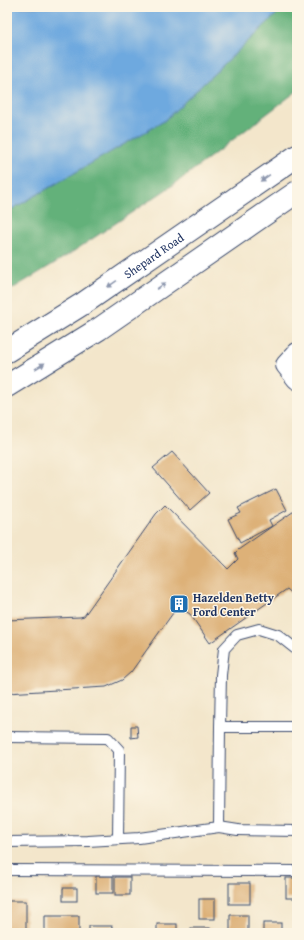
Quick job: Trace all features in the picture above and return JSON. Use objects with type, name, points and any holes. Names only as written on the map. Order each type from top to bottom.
[{"type":"highway","name":"Shepard Road","points":[[7,351],[84,303],[297,156]]},
{"type":"highway","points":[[7,386],[99,329],[297,192]]},
{"type":"lane","points":[[219,827],[221,675],[224,649],[237,635],[259,629],[278,635],[297,650]]},
{"type":"lane","points":[[220,727],[297,727]]},
{"type":"lane","points":[[7,737],[108,738],[119,750],[118,839]]},
{"type":"lane","points":[[7,842],[88,841],[139,838],[219,827],[238,830],[297,831]]},
{"type":"lane","points":[[7,870],[297,871]]},
{"type":"green space","points":[[284,7],[297,7],[297,91],[176,183],[68,255],[7,292],[7,212],[164,121]]},
{"type":"water","points":[[7,7],[284,7],[164,121],[7,212]]},
{"type":"building","points":[[172,452],[209,493],[190,510],[153,468]]},
{"type":"building","points":[[276,489],[287,510],[269,520],[272,526],[240,543],[228,519],[241,513],[238,508]]},
{"type":"building","name":"Hazelden Betty Ford Center","points":[[165,505],[228,569],[238,559],[235,553],[238,550],[297,509],[297,598],[287,589],[210,643],[190,614],[185,611],[176,611],[173,613],[131,672],[122,680],[106,687],[7,693],[7,620],[84,616],[156,514]]},
{"type":"building","points":[[131,726],[137,726],[138,737],[131,738]]},
{"type":"building","points":[[96,876],[113,876],[113,893],[96,893]]},
{"type":"building","points":[[115,877],[130,877],[130,895],[115,895]]},
{"type":"building","points":[[286,878],[297,878],[297,898],[286,898]]},
{"type":"building","points":[[229,883],[250,883],[250,904],[229,904]]},
{"type":"building","points":[[63,888],[77,888],[77,901],[63,901]]},
{"type":"building","points":[[199,899],[215,899],[215,919],[199,919]]},
{"type":"building","points":[[7,901],[26,901],[26,933],[7,933]]},
{"type":"building","points":[[230,915],[248,915],[248,933],[230,933]]},
{"type":"building","points":[[45,916],[79,916],[79,933],[45,933]]},
{"type":"building","points":[[263,923],[281,923],[281,933],[263,933]]},
{"type":"building","points":[[157,924],[177,924],[177,933],[157,933]]},
{"type":"building","points":[[89,926],[112,926],[112,933],[89,933]]},
{"type":"building","points":[[191,928],[210,928],[210,933],[191,933]]},
{"type":"place","name":"Hazelden Betty Ford Center","points":[[179,604]]}]
